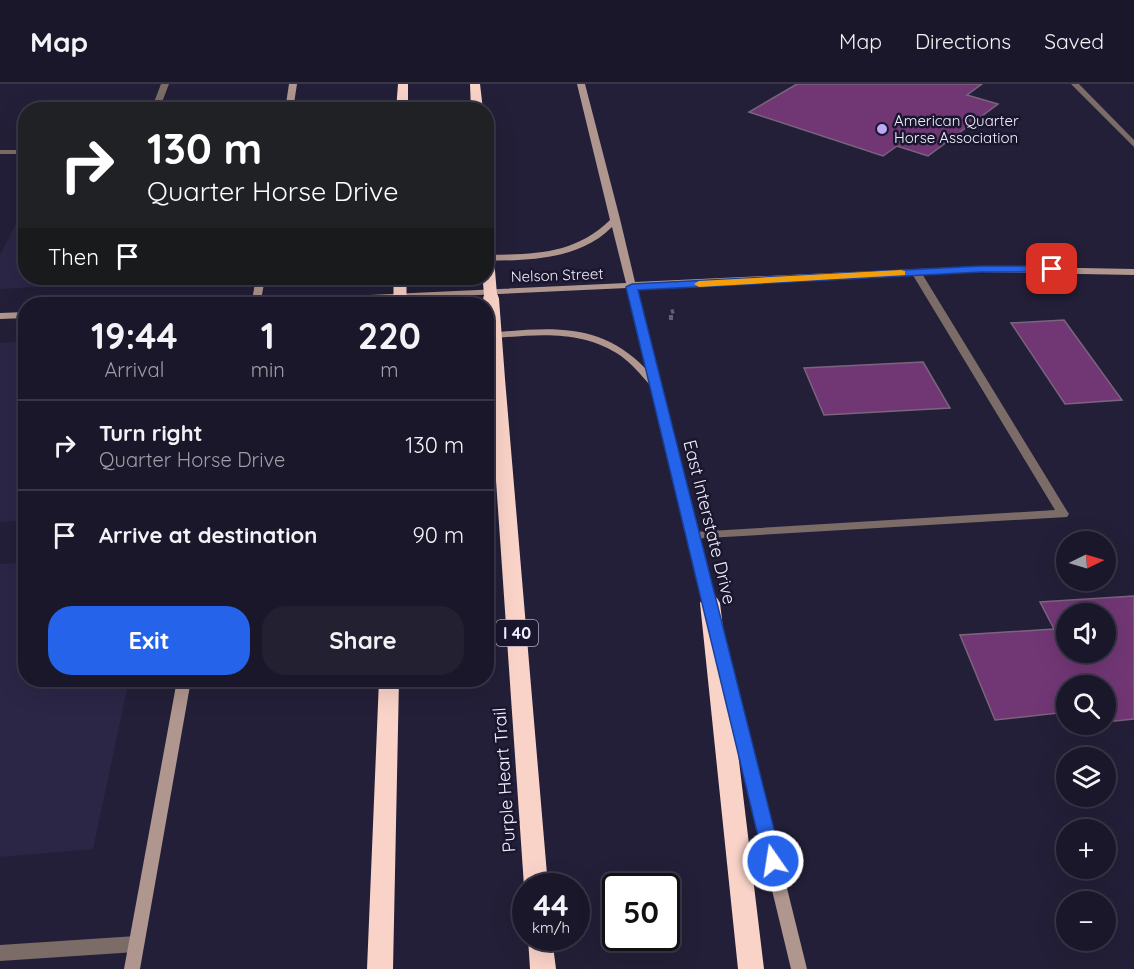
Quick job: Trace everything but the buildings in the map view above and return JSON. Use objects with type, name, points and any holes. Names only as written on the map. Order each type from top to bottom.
[{"type":"highway","points":[[402,84],[402,102]]},
{"type":"highway","points":[[475,84],[476,102]]},
{"type":"highway","name":"Purple Heart Trail","points":[[494,341],[535,873]]},
{"type":"highway","points":[[710,603],[751,969]]},
{"type":"highway","points":[[380,969],[389,687]]},
{"type":"highway","points":[[541,951],[543,969]]},
{"type":"main road","points":[[290,102],[293,84]]},
{"type":"main road","name":"East Interstate Drive","points":[[581,84],[799,969]]},
{"type":"main road","points":[[494,258],[542,256],[567,251],[603,233],[616,219]]},
{"type":"main road","name":"Nelson Street","points":[[411,297],[981,269],[1134,272]]},
{"type":"main road","points":[[0,316],[18,315]]},
{"type":"main road","points":[[494,336],[550,332],[596,338],[625,354],[656,386]]},
{"type":"main road","points":[[132,969],[183,687]]},
{"type":"street","points":[[158,102],[165,84]]},
{"type":"street","points":[[1075,84],[1134,145]]},
{"type":"street","points":[[0,165],[4,152]]},
{"type":"street","points":[[693,536],[1063,514],[916,272]]},
{"type":"street","points":[[0,954],[136,944]]},
{"type":"shaded area","points":[[18,220],[18,285],[75,285],[0,289],[0,255]]},
{"type":"shaded area","points":[[18,342],[18,521],[0,522],[0,343]]},
{"type":"shaded area","points":[[18,563],[18,687],[128,687],[93,849],[0,857],[0,564]]},
{"type":"slow traffic","points":[[699,284],[901,273]]},
{"type":"place","name":"American Quarter Horse Association","points":[[882,129]]},
{"type":"route","points":[[773,861],[632,287],[981,269],[1052,269]]}]
